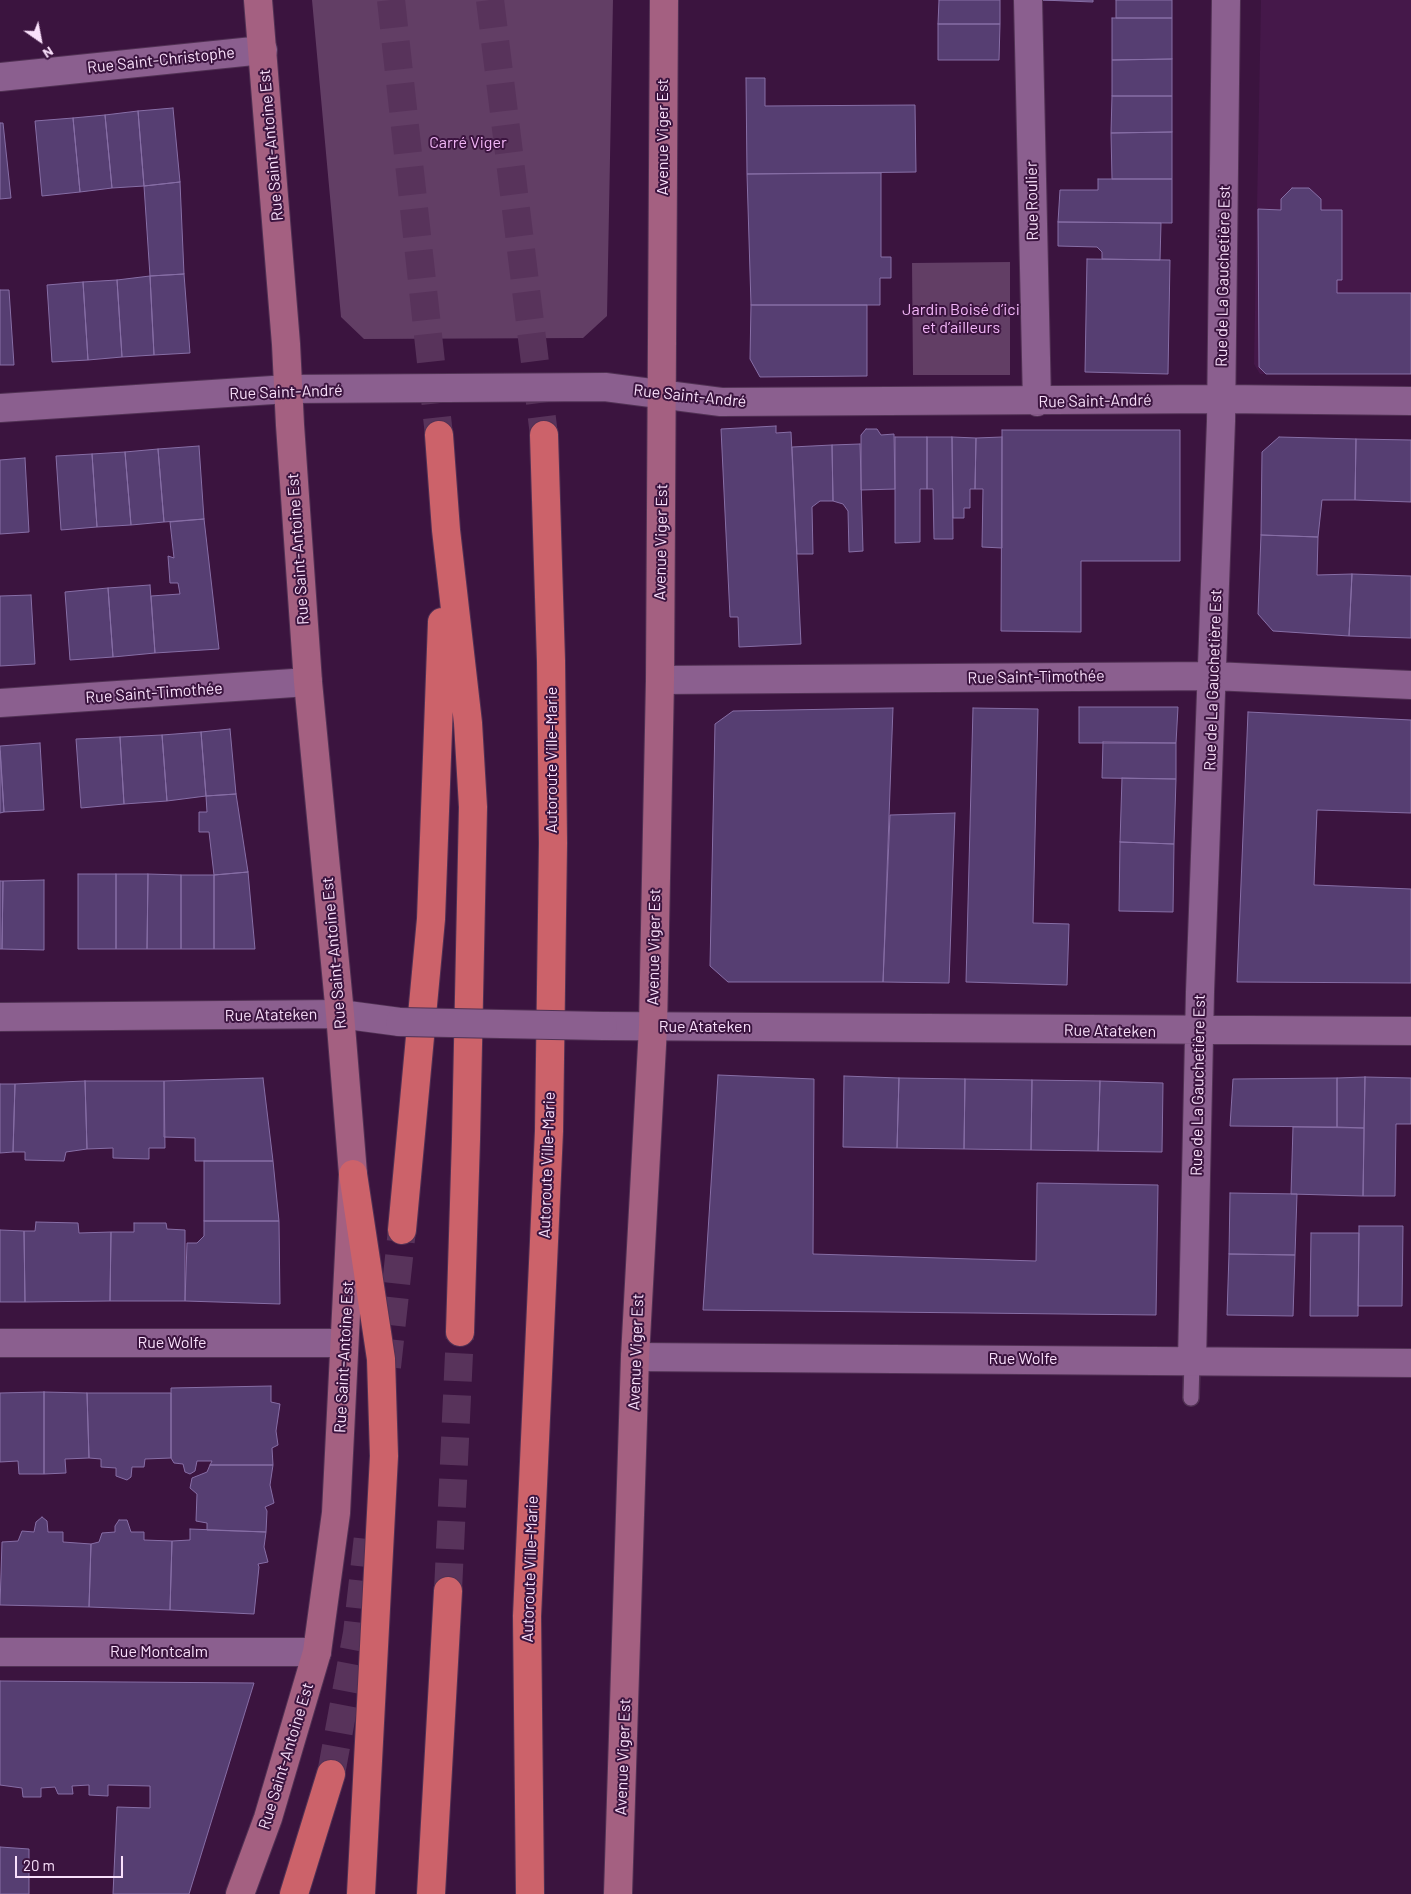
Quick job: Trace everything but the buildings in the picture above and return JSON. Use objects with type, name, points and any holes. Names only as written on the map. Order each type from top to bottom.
[{"type":"highway","points":[[439,435],[446,530],[468,723],[472,807],[466,1139],[460,1332]]},
{"type":"highway","name":"Autoroute Ville-Marie","points":[[530,1894],[527,1616],[549,1132],[553,843],[551,661],[544,435]]},
{"type":"highway","points":[[402,1230],[431,919],[446,530]]},
{"type":"highway","points":[[353,1174],[381,1360],[384,1456],[361,1894]]},
{"type":"highway","points":[[431,1894],[448,1591]]},
{"type":"highway","points":[[294,1894],[331,1774]]},
{"type":"main road","name":"Rue Saint-Antoine Est","points":[[240,1894],[268,1818],[317,1652],[336,1513],[353,1174],[340,1014],[308,682],[258,0]]},
{"type":"main road","name":"Avenue Viger Est","points":[[618,1894],[635,1357],[652,1026],[660,680],[664,0]]},
{"type":"street","name":"Rue Roulier","points":[[1028,0],[1037,402]]},
{"type":"street","name":"Rue de La Gauchetière Est","points":[[1192,1361],[1199,1032],[1222,399],[1226,0]]},
{"type":"street","name":"Rue Saint-Christophe","points":[[0,77],[263,50]]},
{"type":"street","name":"Rue Saint-André","points":[[0,408],[288,389],[605,387],[721,402],[1037,402],[1222,399],[1411,401]]},
{"type":"street","name":"Rue Saint-Timothée","points":[[660,680],[1213,676],[1411,685]]},
{"type":"street","name":"Rue Saint-Timothée","points":[[0,703],[308,682]]},
{"type":"street","name":"Rue Atateken","points":[[0,1017],[340,1014],[400,1022],[603,1026],[1199,1032],[1411,1031]]},
{"type":"street","name":"Rue Wolfe","points":[[0,1343],[344,1343]]},
{"type":"street","name":"Rue Wolfe","points":[[635,1357],[1411,1363]]},
{"type":"street","name":"Rue Montcalm","points":[[0,1652],[317,1652]]},
{"type":"lane","points":[[1191,1398],[1192,1361]]},
{"type":"shaded area","points":[[1261,0],[1411,0],[1411,372],[1260,374],[1254,364]]},
{"type":"green space","name":"Carré Viger","points":[[312,0],[613,0],[607,316],[583,338],[364,339],[341,317]]},
{"type":"green space","name":"Jardin Boisé d’ici et d’ailleurs","points":[[1010,262],[1010,375],[913,375],[912,263]]},
{"type":"tunnel","points":[[391,0],[439,435]]},
{"type":"tunnel","points":[[490,0],[544,435]]},
{"type":"tunnel","points":[[387,1367],[402,1230]]},
{"type":"tunnel","points":[[448,1591],[460,1332]]},
{"type":"tunnel","points":[[331,1774],[357,1633],[369,1527]]}]
